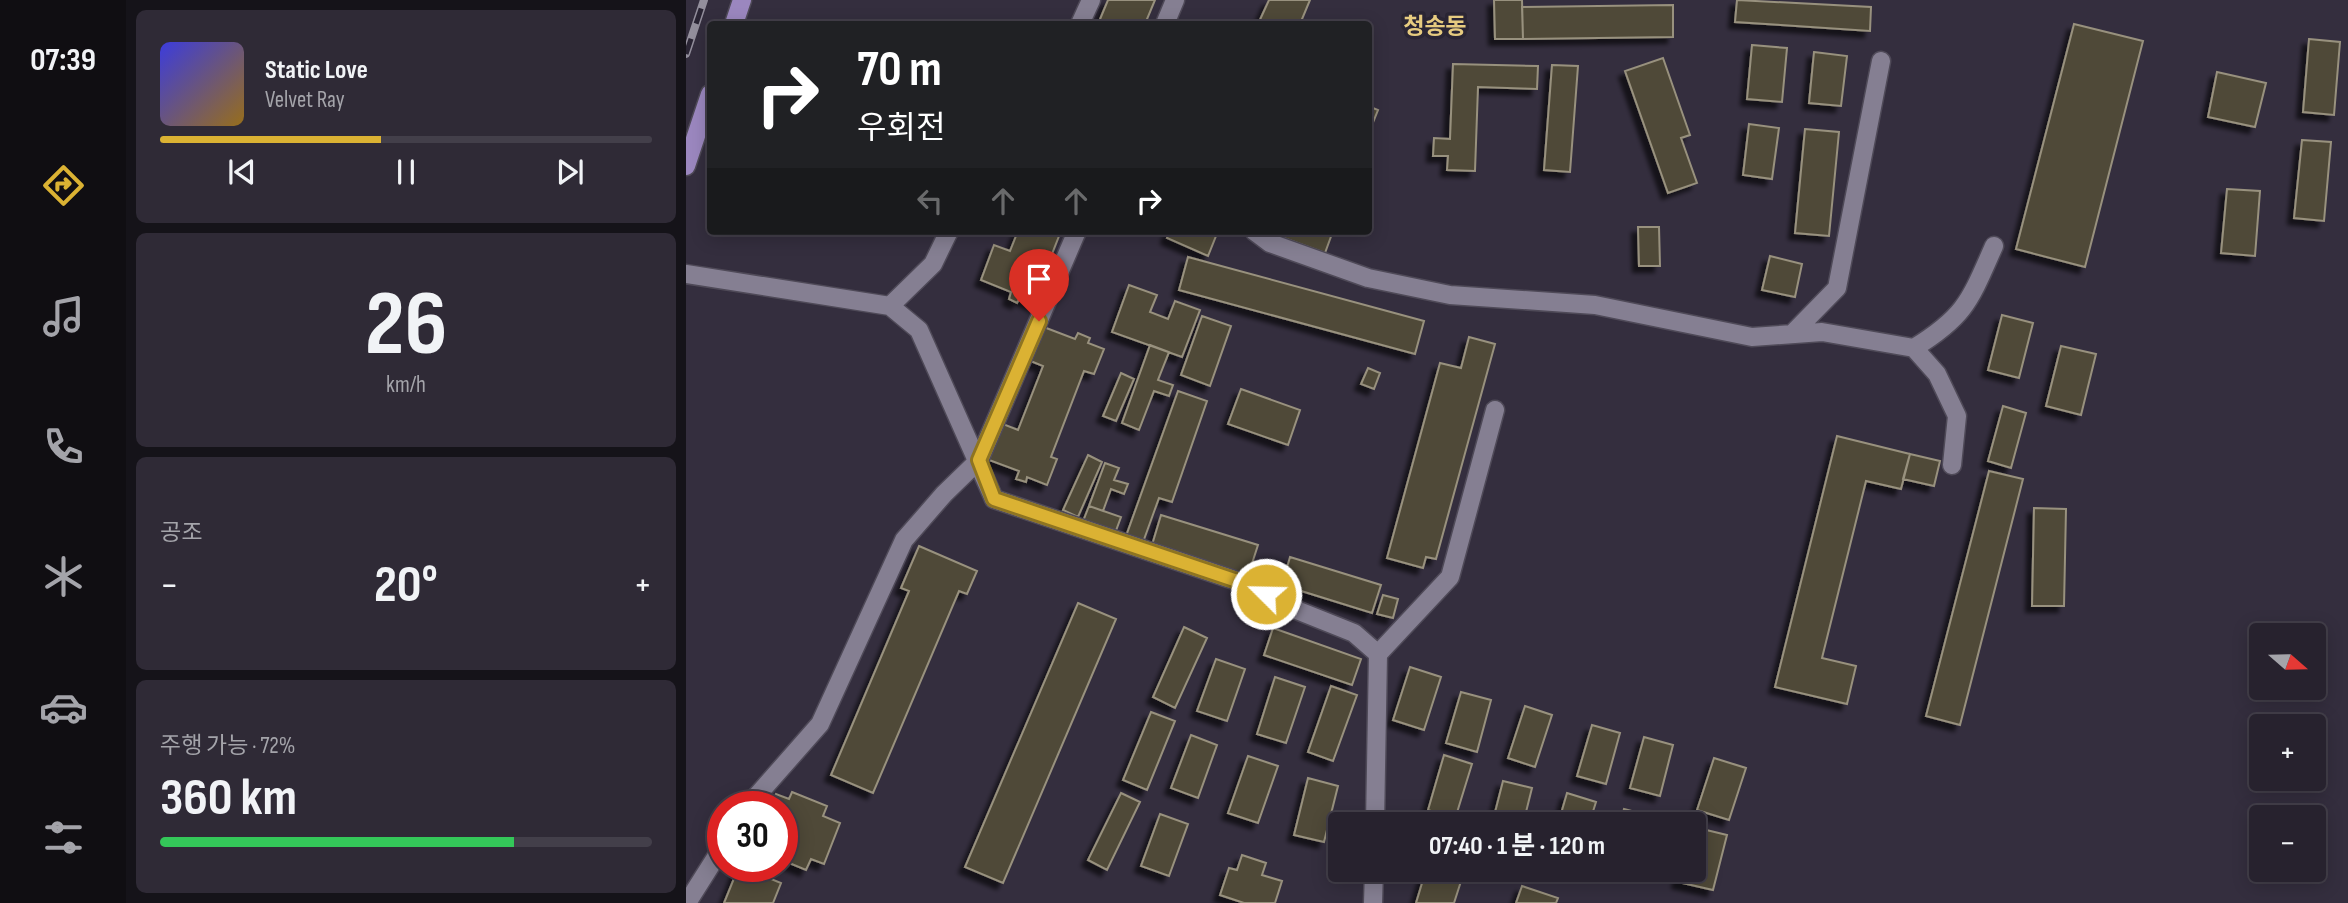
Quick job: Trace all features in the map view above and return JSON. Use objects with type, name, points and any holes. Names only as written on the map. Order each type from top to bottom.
[{"type":"main road","points":[[735,21],[743,0]]},
{"type":"main road","points":[[686,166],[707,103]]},
{"type":"street","points":[[1081,21],[1091,0]]},
{"type":"street","points":[[1166,21],[1175,0]]},
{"type":"street","points":[[1792,334],[1837,288],[1881,61]]},
{"type":"street","points":[[890,306],[933,264],[947,235]]},
{"type":"street","points":[[761,791],[820,724],[905,540],[944,494],[979,460],[1075,235]]},
{"type":"street","points":[[1259,235],[1270,243],[1368,278],[1450,295],[1595,305],[1752,337],[1842,334],[1914,348],[1937,374],[1957,416],[1952,465]]},
{"type":"street","points":[[1914,348],[1947,328],[1970,301],[1994,246]]},
{"type":"street","points":[[686,274],[890,306],[919,330],[979,460],[994,499],[1249,585],[1299,611],[1354,633],[1378,654]]},
{"type":"street","points":[[1375,812],[1378,654],[1450,577],[1495,410]]},
{"type":"street","points":[[687,903],[707,871]]},
{"type":"street","points":[[1373,903],[1374,882]]},
{"type":"building","points":[[1108,0],[1155,0],[1146,21],[1099,21]]},
{"type":"building","points":[[1269,0],[1310,0],[1301,21],[1259,21]]},
{"type":"building","points":[[1494,0],[1522,0],[1523,39],[1495,39]]},
{"type":"building","points":[[1737,0],[1871,7],[1870,31],[1735,22]]},
{"type":"building","points":[[1673,5],[1673,37],[1523,39],[1522,7]]},
{"type":"building","points":[[2074,24],[2143,41],[2085,267],[2016,249]]},
{"type":"building","points":[[2309,39],[2340,42],[2334,115],[2303,112]]},
{"type":"building","points":[[1752,45],[1787,48],[1782,102],[1747,99]]},
{"type":"building","points":[[1814,52],[1847,56],[1841,106],[1809,103]]},
{"type":"building","points":[[1663,58],[1690,135],[1681,138],[1697,183],[1668,193],[1625,71]]},
{"type":"building","points":[[1453,64],[1538,66],[1537,89],[1478,87],[1475,171],[1447,170],[1448,156],[1433,156],[1434,138],[1450,139]]},
{"type":"building","points":[[1552,65],[1578,66],[1570,172],[1544,170]]},
{"type":"building","points":[[2217,72],[2266,83],[2255,127],[2208,117]]},
{"type":"building","points":[[1372,108],[1378,110],[1372,125]]},
{"type":"building","points":[[1749,124],[1779,128],[1772,179],[1743,175]]},
{"type":"building","points":[[1805,129],[1839,132],[1829,236],[1795,233]]},
{"type":"building","points":[[2302,140],[2331,142],[2324,221],[2294,218]]},
{"type":"building","points":[[2227,189],[2260,191],[2255,256],[2221,253]]},
{"type":"building","points":[[1638,227],[1659,227],[1660,266],[1639,266]]},
{"type":"building","points":[[1016,235],[1059,235],[1043,277],[1050,280],[1039,306],[1020,298],[1017,303],[1009,299],[1011,292],[981,280],[994,245],[1010,251]]},
{"type":"building","points":[[1168,235],[1216,236],[1208,256],[1167,238]]},
{"type":"building","points":[[1276,235],[1332,235],[1325,253]]},
{"type":"building","points":[[1770,256],[1802,264],[1795,297],[1762,290]]},
{"type":"building","points":[[1188,257],[1424,321],[1415,354],[1179,290]]},
{"type":"building","points":[[1129,285],[1157,295],[1150,312],[1168,319],[1175,301],[1200,310],[1182,357],[1112,332]]},
{"type":"building","points":[[2002,315],[2033,323],[2019,378],[1988,370]]},
{"type":"building","points":[[1202,316],[1231,326],[1210,386],[1181,375]]},
{"type":"building","points":[[1041,326],[1075,339],[1078,333],[1090,338],[1088,343],[1104,349],[1094,374],[1084,371],[1051,457],[1057,459],[1047,485],[1027,477],[1026,482],[1016,479],[1019,471],[989,460],[1003,424],[1018,430],[1043,366],[1028,360]]},
{"type":"building","points":[[1469,337],[1495,344],[1436,559],[1426,557],[1423,568],[1387,558],[1440,363],[1461,368]]},
{"type":"building","points":[[1150,345],[1169,352],[1158,380],[1173,385],[1169,396],[1154,391],[1139,430],[1122,423]]},
{"type":"building","points":[[2061,346],[2096,354],[2081,415],[2046,406]]},
{"type":"building","points":[[1368,368],[1380,373],[1374,389],[1361,384]]},
{"type":"building","points":[[1121,373],[1134,379],[1116,421],[1103,416]]},
{"type":"building","points":[[1241,389],[1300,410],[1288,445],[1228,424]]},
{"type":"building","points":[[1178,391],[1207,401],[1172,502],[1159,498],[1142,545],[1125,539]]},
{"type":"building","points":[[2003,406],[2026,413],[2011,468],[1988,461]]},
{"type":"building","points":[[1837,436],[1910,454],[1901,489],[1866,481],[1822,658],[1856,666],[1847,704],[1775,687]]},
{"type":"building","points":[[1910,454],[1940,461],[1934,486],[1903,479]]},
{"type":"building","points":[[1088,455],[1102,462],[1078,517],[1063,510]]},
{"type":"building","points":[[1105,463],[1119,468],[1114,480],[1128,484],[1124,494],[1111,489],[1103,511],[1089,506]]},
{"type":"building","points":[[1989,471],[2023,479],[1960,725],[1926,716]]},
{"type":"building","points":[[1089,506],[1121,517],[1114,536],[1082,524]]},
{"type":"building","points":[[2034,508],[2066,509],[2064,606],[2032,606]]},
{"type":"building","points":[[1161,515],[1258,545],[1248,576],[1152,545]]},
{"type":"building","points":[[919,546],[977,571],[967,594],[959,591],[873,793],[831,775],[909,591],[901,588]]},
{"type":"building","points":[[1290,557],[1381,585],[1372,613],[1282,585]]},
{"type":"building","points":[[1383,595],[1398,599],[1393,618],[1377,614]]},
{"type":"building","points":[[1078,603],[1116,619],[1003,883],[965,867]]},
{"type":"building","points":[[1184,627],[1207,638],[1175,708],[1153,697]]},
{"type":"building","points":[[1273,628],[1361,659],[1352,685],[1264,655]]},
{"type":"building","points":[[1216,659],[1245,669],[1227,721],[1197,711]]},
{"type":"building","points":[[1410,667],[1441,677],[1424,730],[1393,720]]},
{"type":"building","points":[[1275,677],[1305,687],[1286,743],[1257,734]]},
{"type":"building","points":[[1331,686],[1357,695],[1333,761],[1308,752]]},
{"type":"building","points":[[1461,692],[1491,700],[1477,752],[1446,743]]},
{"type":"building","points":[[1525,706],[1552,715],[1535,767],[1508,758]]},
{"type":"building","points":[[1151,712],[1175,721],[1147,790],[1123,780]]},
{"type":"building","points":[[1592,725],[1620,733],[1606,784],[1577,776]]},
{"type":"building","points":[[1191,735],[1217,745],[1198,798],[1171,788]]},
{"type":"building","points":[[1644,737],[1673,745],[1660,796],[1630,788]]},
{"type":"building","points":[[1444,755],[1472,764],[1457,812],[1428,810]]},
{"type":"building","points":[[1248,756],[1278,766],[1258,823],[1228,813]]},
{"type":"building","points":[[1714,758],[1746,768],[1729,820],[1697,810]]},
{"type":"building","points":[[1308,778],[1338,786],[1332,812],[1328,812],[1324,842],[1294,835]]},
{"type":"building","points":[[1503,781],[1532,788],[1526,812],[1495,812]]},
{"type":"building","points":[[1121,793],[1140,802],[1107,870],[1088,860]]},
{"type":"building","points":[[1567,793],[1596,802],[1593,812],[1561,812]]},
{"type":"building","points":[[798,794],[827,806],[823,816],[840,823],[824,864],[811,859],[806,870],[798,867]]},
{"type":"building","points":[[1160,814],[1188,824],[1169,876],[1141,866]]},
{"type":"building","points":[[1706,830],[1727,835],[1713,890],[1678,882],[1706,882]]},
{"type":"building","points":[[1242,855],[1266,863],[1262,875],[1282,881],[1275,903],[1244,903],[1220,895],[1229,868],[1237,870]]},
{"type":"building","points":[[733,882],[781,883],[773,903],[724,903]]},
{"type":"building","points":[[1422,882],[1461,882],[1454,903],[1416,903]]},
{"type":"building","points":[[1522,886],[1558,898],[1556,903],[1516,903]]},
{"type":"railway","points":[[686,54],[704,0]]},
{"type":"district","name":"청송동","points":[[1435,26]]},
{"type":"route","points":[[1039,321],[979,460],[994,499],[1249,585],[1266,594]]}]
